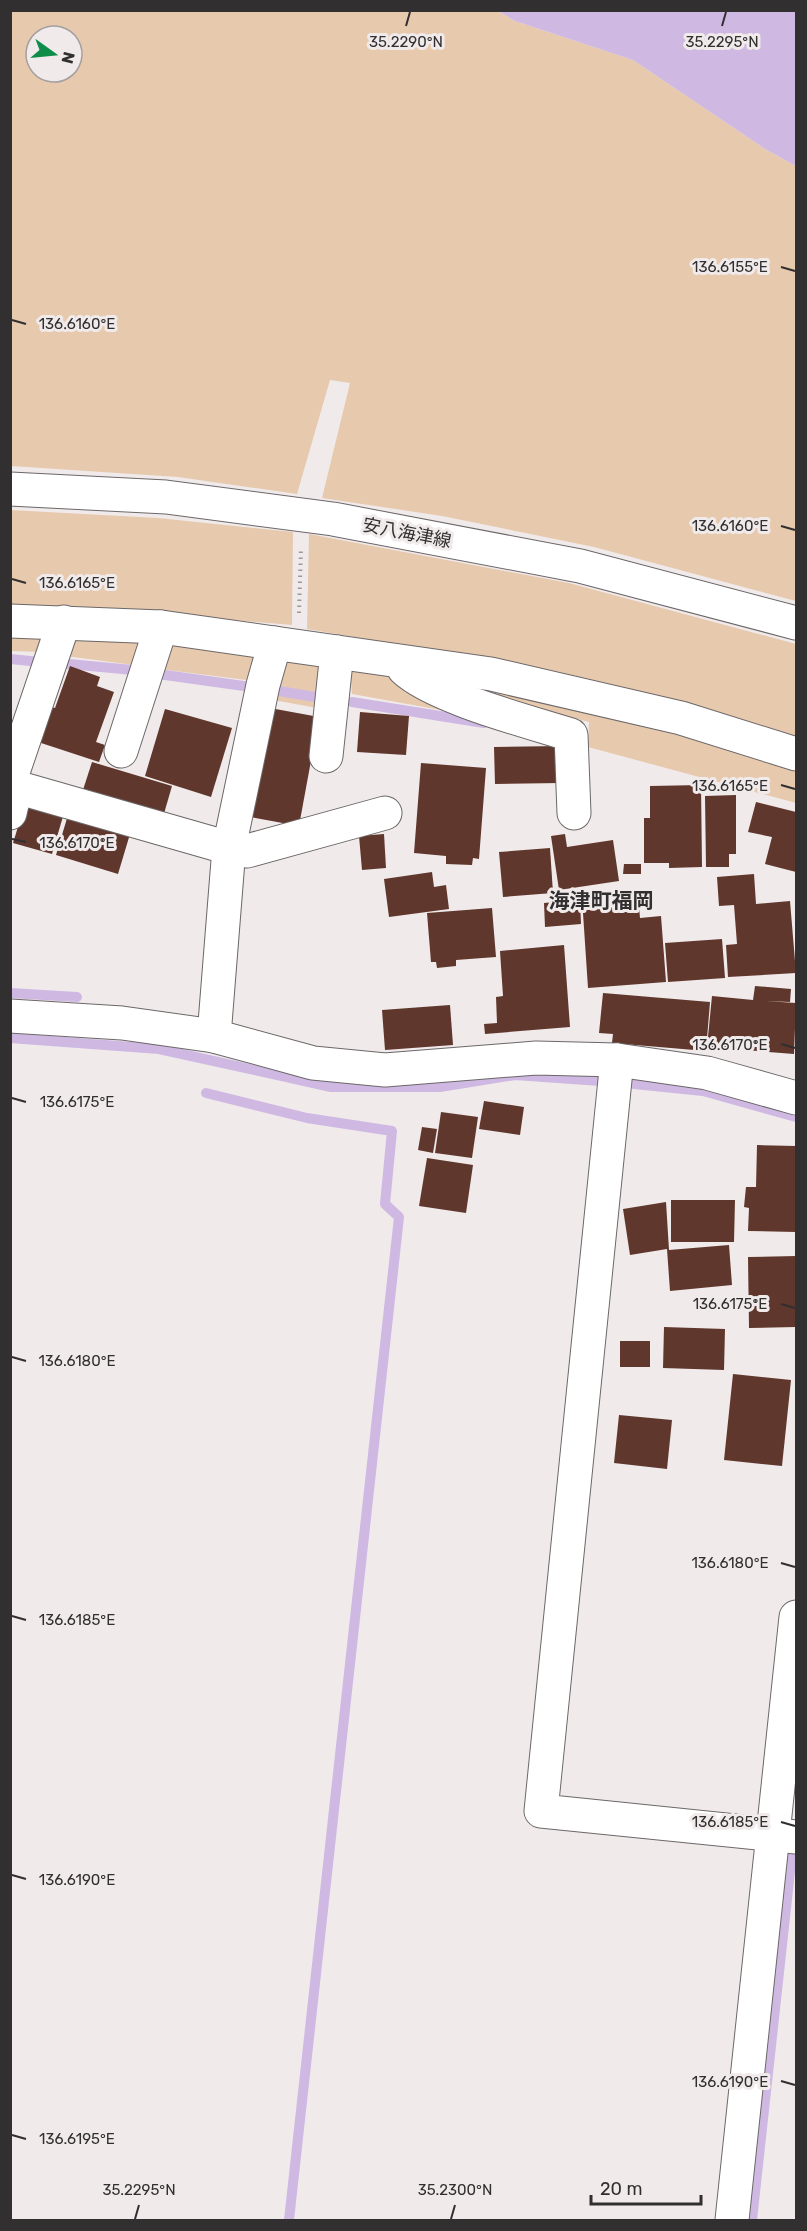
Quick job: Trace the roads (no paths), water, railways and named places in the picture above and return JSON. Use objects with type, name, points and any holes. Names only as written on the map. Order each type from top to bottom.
[{"type":"street","name":"安八海津線","points":[[10,489],[166,497],[302,514],[580,566],[796,623]]},
{"type":"street","points":[[10,621],[161,627],[491,674],[681,718],[796,754]]},
{"type":"street","points":[[64,622],[12,775],[13,800],[229,849],[247,851],[384,813]]},
{"type":"street","points":[[121,751],[161,627]]},
{"type":"street","points":[[214,1036],[229,849],[263,685],[286,645]]},
{"type":"street","points":[[326,756],[337,652]]},
{"type":"street","points":[[396,661],[415,679],[481,706],[572,735],[574,813]]},
{"type":"street","points":[[10,1016],[122,1023],[214,1036],[313,1063],[385,1070],[536,1058],[617,1060],[707,1072],[796,1098]]},
{"type":"street","points":[[617,1060],[541,1811],[785,1836]]},
{"type":"street","points":[[732,2220],[785,1836],[796,1617]]},
{"type":"waterway","points":[[10,659],[40,662]]},
{"type":"waterway","points":[[58,663],[133,670]]},
{"type":"waterway","points":[[158,674],[251,687]]},
{"type":"waterway","points":[[273,690],[315,697]]},
{"type":"waterway","points":[[352,702],[484,723]]},
{"type":"waterway","points":[[10,993],[77,997]]},
{"type":"waterway","points":[[10,1038],[159,1049],[331,1087],[440,1087],[515,1075],[600,1081]]},
{"type":"waterway","points":[[634,1084],[703,1091],[796,1117]]},
{"type":"waterway","points":[[206,1093],[307,1118],[392,1131],[385,1204],[399,1217],[289,2220]]},
{"type":"waterway","points":[[752,2220],[792,1853]]},
{"type":"district","name":"海津町福岡","points":[[601,901]]}]
